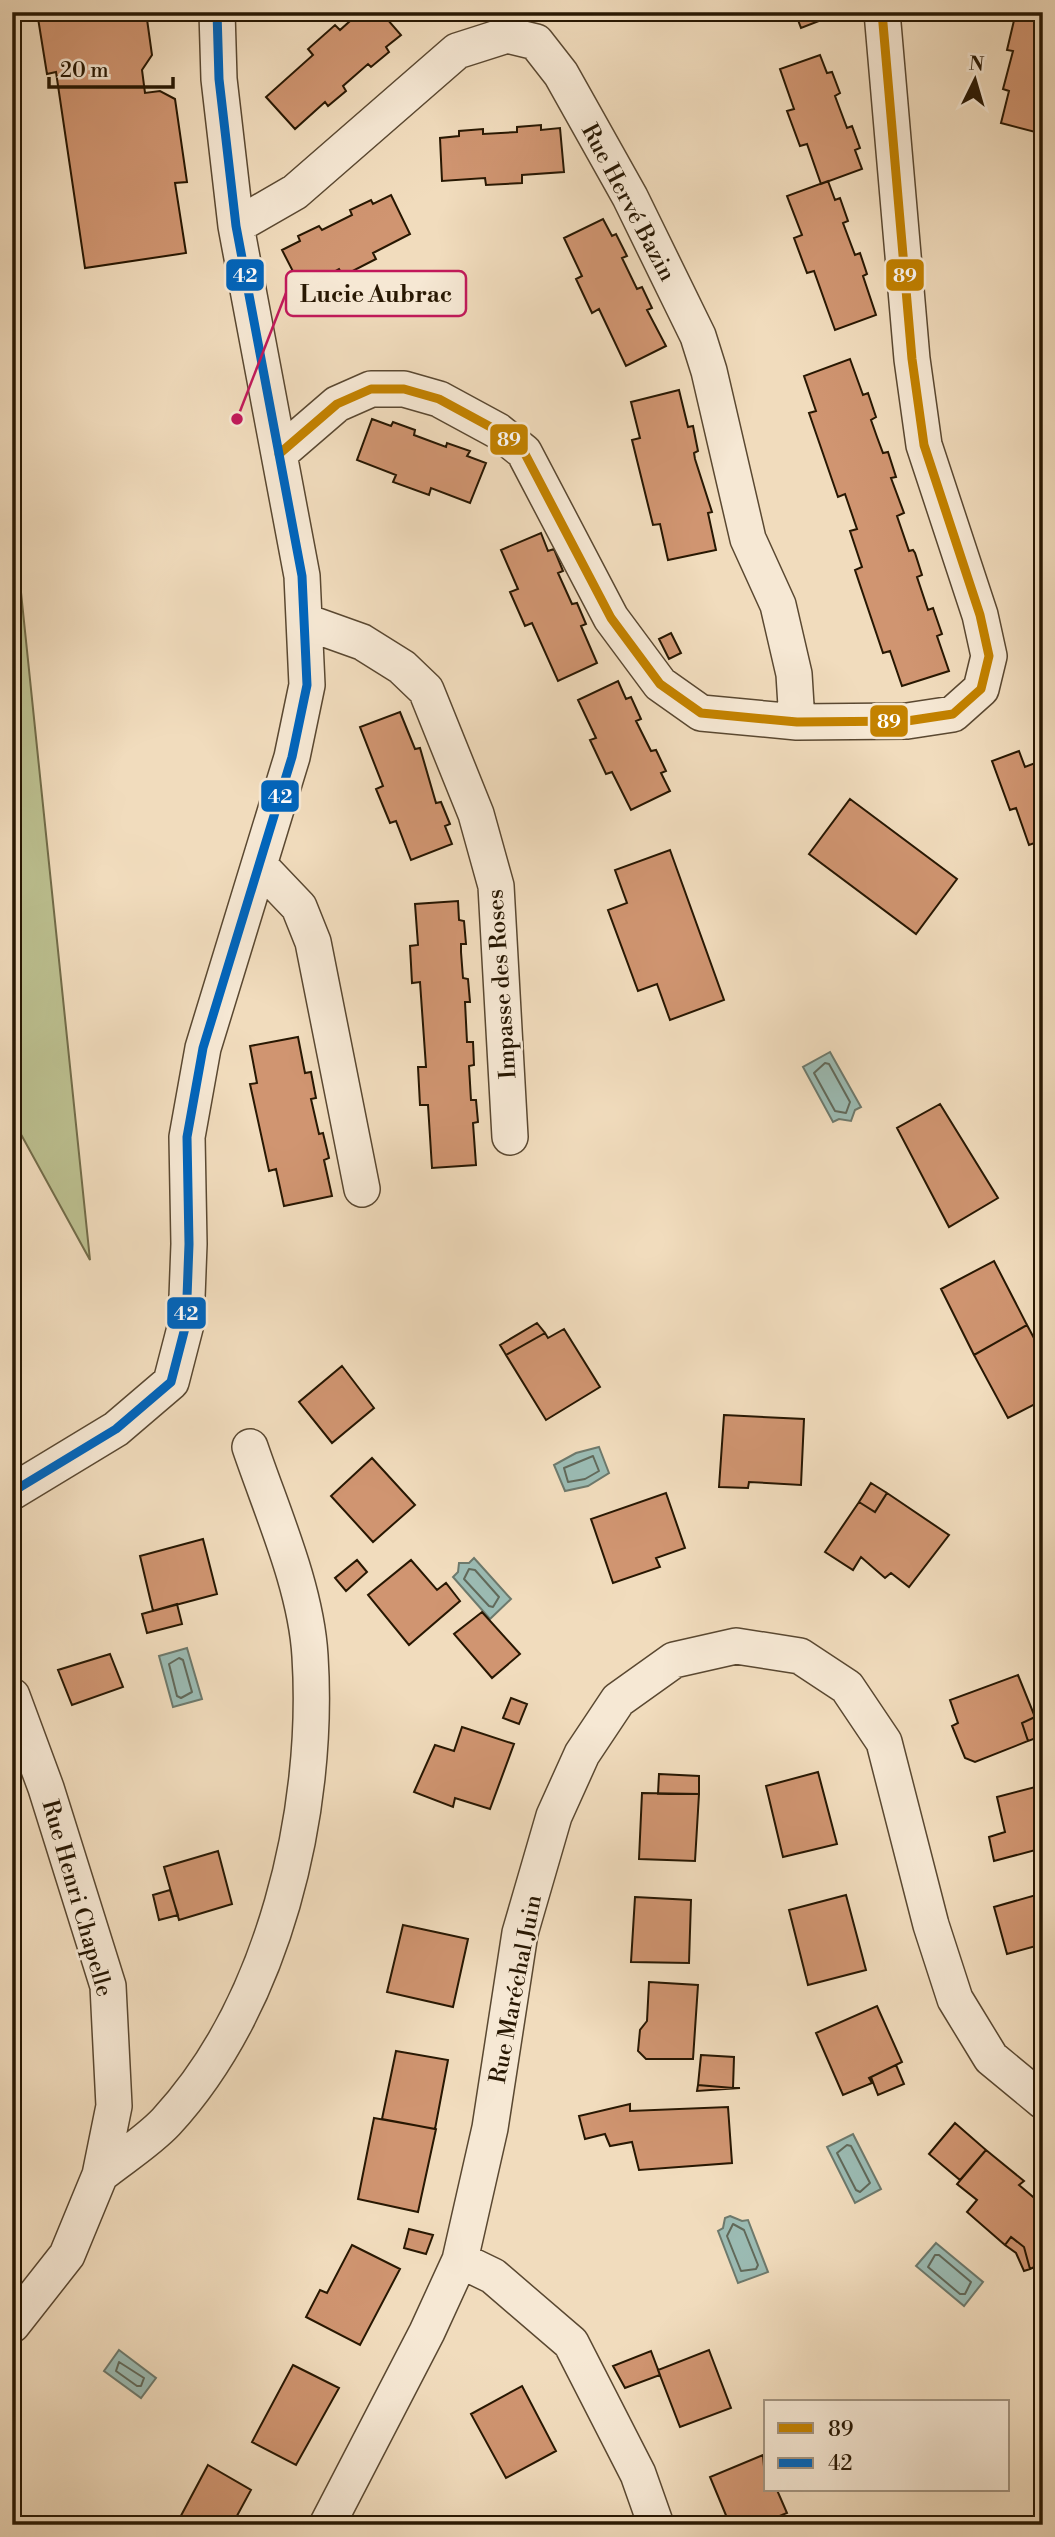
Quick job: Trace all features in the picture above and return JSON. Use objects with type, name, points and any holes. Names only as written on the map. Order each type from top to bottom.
[{"type":"street","points":[[12,1492],[116,1429],[171,1382],[186,1324],[190,1244],[187,1136],[203,1048],[292,757],[307,685],[302,576],[236,226],[219,79],[217,12]]},
{"type":"street","points":[[279,454],[337,404],[371,389],[404,389],[439,399],[498,432],[524,452],[611,618],[660,684],[701,713],[797,722],[907,721],[953,714],[981,689],[989,656],[980,615],[924,445],[912,359],[882,12]]},
{"type":"street","name":"Rue Hervé Bazin","points":[[236,226],[295,192],[457,51],[507,35],[536,42],[561,74],[630,197],[698,336],[709,371],[748,539],[778,605],[794,674],[797,722]]},
{"type":"street","name":"Impasse des Roses","points":[[306,622],[362,642],[402,667],[426,690],[476,814],[496,886],[510,1137]]},
{"type":"street","points":[[259,866],[299,907],[313,942],[362,1189]]},
{"type":"street","points":[[100,2175],[165,2123],[218,2056],[265,1957],[287,1886],[304,1801],[310,1728],[310,1654],[294,1575],[250,1447]]},
{"type":"street","name":"Rue Maréchal Juin","points":[[327,2525],[379,2427],[460,2260],[490,2128],[520,1933],[554,1816],[582,1754],[618,1700],[674,1660],[736,1646],[800,1656],[847,1687],[884,1742],[931,1925],[955,1999],[991,2059],[1043,2101]]},
{"type":"street","name":"Rue Henri Chapelle","points":[[12,1696],[46,1788],[108,1986],[114,2106],[100,2175],[67,2255],[12,2325]]},
{"type":"street","points":[[460,2260],[493,2276],[570,2343],[638,2474],[656,2525]]},
{"type":"green space","points":[[12,491],[19,573],[90,1260],[12,1118]]},
{"type":"water","points":[[830,1052],[861,1107],[855,1110],[851,1121],[839,1119],[833,1122],[803,1067]]},
{"type":"water","points":[[599,1447],[609,1473],[588,1486],[565,1491],[554,1465],[576,1453]]},
{"type":"water","points":[[474,1558],[511,1599],[490,1619],[453,1577],[458,1572],[459,1563],[469,1563]]},
{"type":"water","points":[[187,1648],[202,1699],[173,1707],[159,1656]]},
{"type":"water","points":[[853,2134],[881,2189],[855,2203],[827,2147]]},
{"type":"water","points":[[730,2216],[742,2221],[748,2220],[768,2272],[738,2283],[718,2231],[723,2228],[725,2218]]},
{"type":"water","points":[[936,2243],[983,2282],[964,2306],[916,2266]]},
{"type":"water","points":[[119,2350],[156,2378],[141,2398],[104,2371]]},
{"type":"building","points":[[37,12],[146,12],[152,55],[142,70],[145,93],[160,91],[175,99],[187,182],[175,183],[186,253],[85,268],[56,72],[47,74]]},
{"type":"building","points":[[360,12],[381,12],[401,35],[386,47],[389,52],[371,67],[368,64],[343,86],[346,91],[328,106],[325,102],[295,129],[266,97],[313,55],[308,49],[335,25],[340,30]]},
{"type":"building","points":[[795,12],[842,12],[801,28]]},
{"type":"building","points":[[1016,12],[1043,19],[1043,134],[1001,123],[1009,91],[1003,89],[1013,51],[1007,50]]},
{"type":"building","points":[[820,55],[827,73],[832,72],[840,93],[835,96],[847,128],[852,126],[860,148],[855,150],[862,169],[821,184],[807,144],[800,146],[787,111],[794,109],[780,69]]},
{"type":"building","points":[[541,125],[541,130],[560,128],[564,172],[522,175],[522,183],[486,185],[485,178],[442,181],[440,138],[459,136],[459,131],[483,129],[483,134],[517,132],[517,127]]},
{"type":"building","points":[[828,181],[835,200],[840,198],[848,221],[843,223],[855,255],[860,253],[867,274],[863,276],[876,315],[835,330],[814,271],[807,273],[794,238],[802,235],[787,196]]},
{"type":"building","points":[[391,195],[410,234],[373,253],[376,259],[343,276],[339,269],[302,289],[282,250],[300,241],[298,236],[319,226],[322,230],[352,215],[350,210],[371,200],[373,204]]},
{"type":"building","points":[[1038,199],[1043,199],[1043,240]]},
{"type":"building","points":[[603,219],[612,236],[616,234],[627,256],[622,258],[637,289],[642,287],[652,308],[647,310],[666,346],[626,366],[599,309],[592,313],[576,279],[582,276],[564,238]]},
{"type":"building","points":[[850,359],[863,395],[868,393],[876,417],[871,420],[883,453],[888,452],[896,477],[891,478],[904,513],[897,516],[909,551],[913,550],[915,553],[922,575],[917,577],[928,610],[933,608],[942,634],[937,636],[949,671],[902,686],[890,651],[883,653],[855,570],[862,567],[850,531],[857,529],[845,494],[838,497],[809,413],[816,411],[804,376]]},
{"type":"building","points":[[679,390],[688,427],[693,426],[698,451],[694,453],[695,459],[712,512],[708,513],[716,550],[668,560],[660,524],[653,525],[632,440],[640,438],[631,402]]},
{"type":"building","points":[[372,419],[391,426],[393,422],[415,430],[414,435],[446,447],[447,443],[470,451],[467,456],[486,463],[470,503],[431,488],[429,495],[393,482],[396,475],[357,460]]},
{"type":"building","points":[[541,533],[548,551],[554,549],[563,571],[558,573],[572,604],[577,603],[586,624],[581,626],[597,663],[558,681],[532,623],[525,626],[510,592],[518,589],[501,550]]},
{"type":"building","points":[[671,633],[681,653],[669,659],[659,639]]},
{"type":"building","points":[[618,681],[626,699],[631,697],[641,719],[636,721],[651,751],[656,750],[666,771],[661,773],[670,791],[631,810],[612,772],[606,774],[590,740],[596,738],[578,700]]},
{"type":"building","points":[[400,712],[415,749],[420,748],[436,803],[441,802],[450,824],[445,826],[452,844],[411,860],[396,821],[390,823],[376,789],[383,786],[360,727]]},
{"type":"building","points":[[1019,751],[1025,767],[1043,760],[1043,840],[1029,845],[1016,808],[1010,810],[992,761]]},
{"type":"building","points":[[850,799],[957,879],[916,934],[809,854]]},
{"type":"building","points":[[670,850],[724,1000],[670,1020],[657,984],[638,991],[608,910],[627,903],[615,870]]},
{"type":"building","points":[[458,901],[459,920],[464,921],[466,944],[461,944],[463,978],[468,979],[470,1002],[465,1002],[467,1042],[473,1042],[474,1065],[469,1066],[471,1100],[476,1100],[478,1122],[473,1123],[476,1165],[432,1168],[428,1105],[420,1105],[418,1067],[426,1067],[420,982],[412,983],[410,946],[418,945],[415,904]]},
{"type":"building","points":[[298,1037],[305,1073],[311,1072],[316,1098],[311,1099],[319,1134],[323,1133],[329,1158],[324,1160],[332,1196],[284,1206],[276,1169],[269,1171],[250,1084],[257,1083],[250,1046]]},
{"type":"building","points":[[940,1104],[998,1198],[949,1227],[897,1128]]},
{"type":"building","points":[[994,1261],[1027,1325],[974,1355],[941,1289]]},
{"type":"building","points":[[537,1323],[545,1333],[506,1355],[500,1345]]},
{"type":"building","points":[[1027,1325],[1043,1355],[1043,1400],[1008,1418],[974,1355]]},
{"type":"building","points":[[564,1329],[600,1387],[546,1420],[506,1355],[545,1333],[548,1338]]},
{"type":"building","points":[[342,1366],[374,1408],[332,1443],[299,1402]]},
{"type":"building","points":[[724,1415],[804,1419],[801,1485],[749,1482],[748,1488],[719,1487]]},
{"type":"building","points":[[372,1458],[415,1505],[373,1542],[331,1496]]},
{"type":"building","points":[[871,1483],[887,1493],[875,1512],[859,1502]]},
{"type":"building","points":[[666,1493],[685,1548],[656,1558],[660,1567],[613,1583],[591,1519]]},
{"type":"building","points":[[887,1493],[949,1535],[909,1587],[891,1573],[885,1578],[861,1557],[853,1570],[825,1552],[859,1502],[875,1512]]},
{"type":"building","points":[[203,1539],[217,1594],[153,1611],[140,1556]]},
{"type":"building","points":[[357,1560],[367,1572],[346,1591],[335,1578]]},
{"type":"building","points":[[411,1560],[437,1590],[446,1583],[460,1601],[409,1645],[368,1595]]},
{"type":"building","points":[[177,1604],[182,1624],[147,1633],[142,1614]]},
{"type":"building","points":[[482,1612],[520,1654],[492,1678],[454,1634]]},
{"type":"building","points":[[110,1654],[123,1687],[72,1705],[58,1670]]},
{"type":"building","points":[[1018,1675],[1035,1717],[1022,1723],[1028,1741],[975,1762],[965,1758],[952,1726],[958,1723],[950,1700]]},
{"type":"building","points":[[511,1698],[527,1704],[519,1724],[503,1718]]},
{"type":"building","points":[[1035,1717],[1042,1736],[1028,1741],[1022,1723]]},
{"type":"building","points":[[462,1727],[514,1744],[490,1809],[455,1798],[453,1807],[414,1792],[435,1745],[454,1751]]},
{"type":"building","points":[[818,1772],[837,1844],[783,1857],[766,1786]]},
{"type":"building","points":[[659,1774],[699,1776],[699,1794],[658,1794]]},
{"type":"building","points":[[1043,1785],[1043,1848],[994,1861],[989,1837],[1005,1832],[997,1797]]},
{"type":"building","points":[[642,1793],[699,1794],[695,1861],[639,1859]]},
{"type":"building","points":[[218,1851],[232,1904],[179,1920],[164,1867]]},
{"type":"building","points":[[170,1890],[178,1915],[159,1920],[153,1895]]},
{"type":"building","points":[[1043,1893],[1043,1944],[1007,1954],[994,1907]]},
{"type":"building","points":[[846,1895],[866,1970],[808,1985],[789,1910]]},
{"type":"building","points":[[635,1897],[691,1900],[689,1963],[631,1962]]},
{"type":"building","points":[[403,1925],[468,1939],[453,2007],[387,1992]]},
{"type":"building","points":[[649,1982],[698,1985],[693,2059],[646,2059],[638,2051],[640,2030],[647,2021]]},
{"type":"building","points":[[877,2006],[902,2062],[869,2078],[872,2083],[843,2095],[816,2033]]},
{"type":"building","points":[[396,2051],[448,2060],[435,2129],[382,2119]]},
{"type":"building","points":[[701,2055],[734,2057],[733,2088],[698,2085]]},
{"type":"building","points":[[896,2065],[904,2084],[878,2095],[871,2077]]},
{"type":"building","points":[[698,2085],[733,2088],[740,2088],[697,2091]]},
{"type":"building","points":[[630,2104],[630,2111],[728,2107],[732,2163],[639,2170],[632,2142],[610,2146],[605,2134],[585,2139],[579,2116]]},
{"type":"building","points":[[374,2118],[436,2129],[418,2212],[358,2199]]},
{"type":"building","points":[[955,2123],[986,2150],[960,2180],[929,2154]]},
{"type":"building","points":[[986,2150],[1024,2181],[1019,2185],[1038,2201],[1043,2195],[1043,2263],[1030,2269],[1024,2247],[1011,2237],[1005,2245],[967,2212],[977,2200],[957,2184]]},
{"type":"building","points":[[409,2229],[433,2235],[426,2254],[404,2248]]},
{"type":"building","points":[[1011,2237],[1024,2247],[1030,2269],[1024,2271],[1016,2253],[1005,2245]]},
{"type":"building","points":[[352,2245],[400,2269],[360,2345],[306,2317],[320,2290],[327,2293]]},
{"type":"building","points":[[709,2350],[731,2408],[680,2427],[658,2370]]},
{"type":"building","points":[[651,2351],[660,2375],[625,2388],[613,2366]]},
{"type":"building","points":[[293,2365],[339,2388],[296,2465],[252,2442]]},
{"type":"building","points":[[522,2386],[556,2451],[506,2478],[471,2414]]},
{"type":"building","points":[[763,2455],[764,2492],[778,2492],[787,2513],[757,2525],[730,2525],[710,2477]]},
{"type":"building","points":[[208,2465],[251,2490],[232,2525],[176,2525]]},
{"type":"transit line","name":"42","points":[[12,1492],[116,1429],[171,1382],[186,1324],[189,1244],[187,1137],[203,1048],[292,757],[307,685],[302,576],[236,226],[219,79],[217,12]]},
{"type":"transit line","name":"89","points":[[279,454],[337,404],[371,389],[404,389],[439,399],[498,431],[524,452],[611,618],[660,684],[701,713],[797,722],[907,721],[953,714],[981,689],[989,656],[980,615],[924,445],[912,359],[882,12]]},
{"type":"place","name":"Lucie Aubrac","points":[[237,419]]}]
